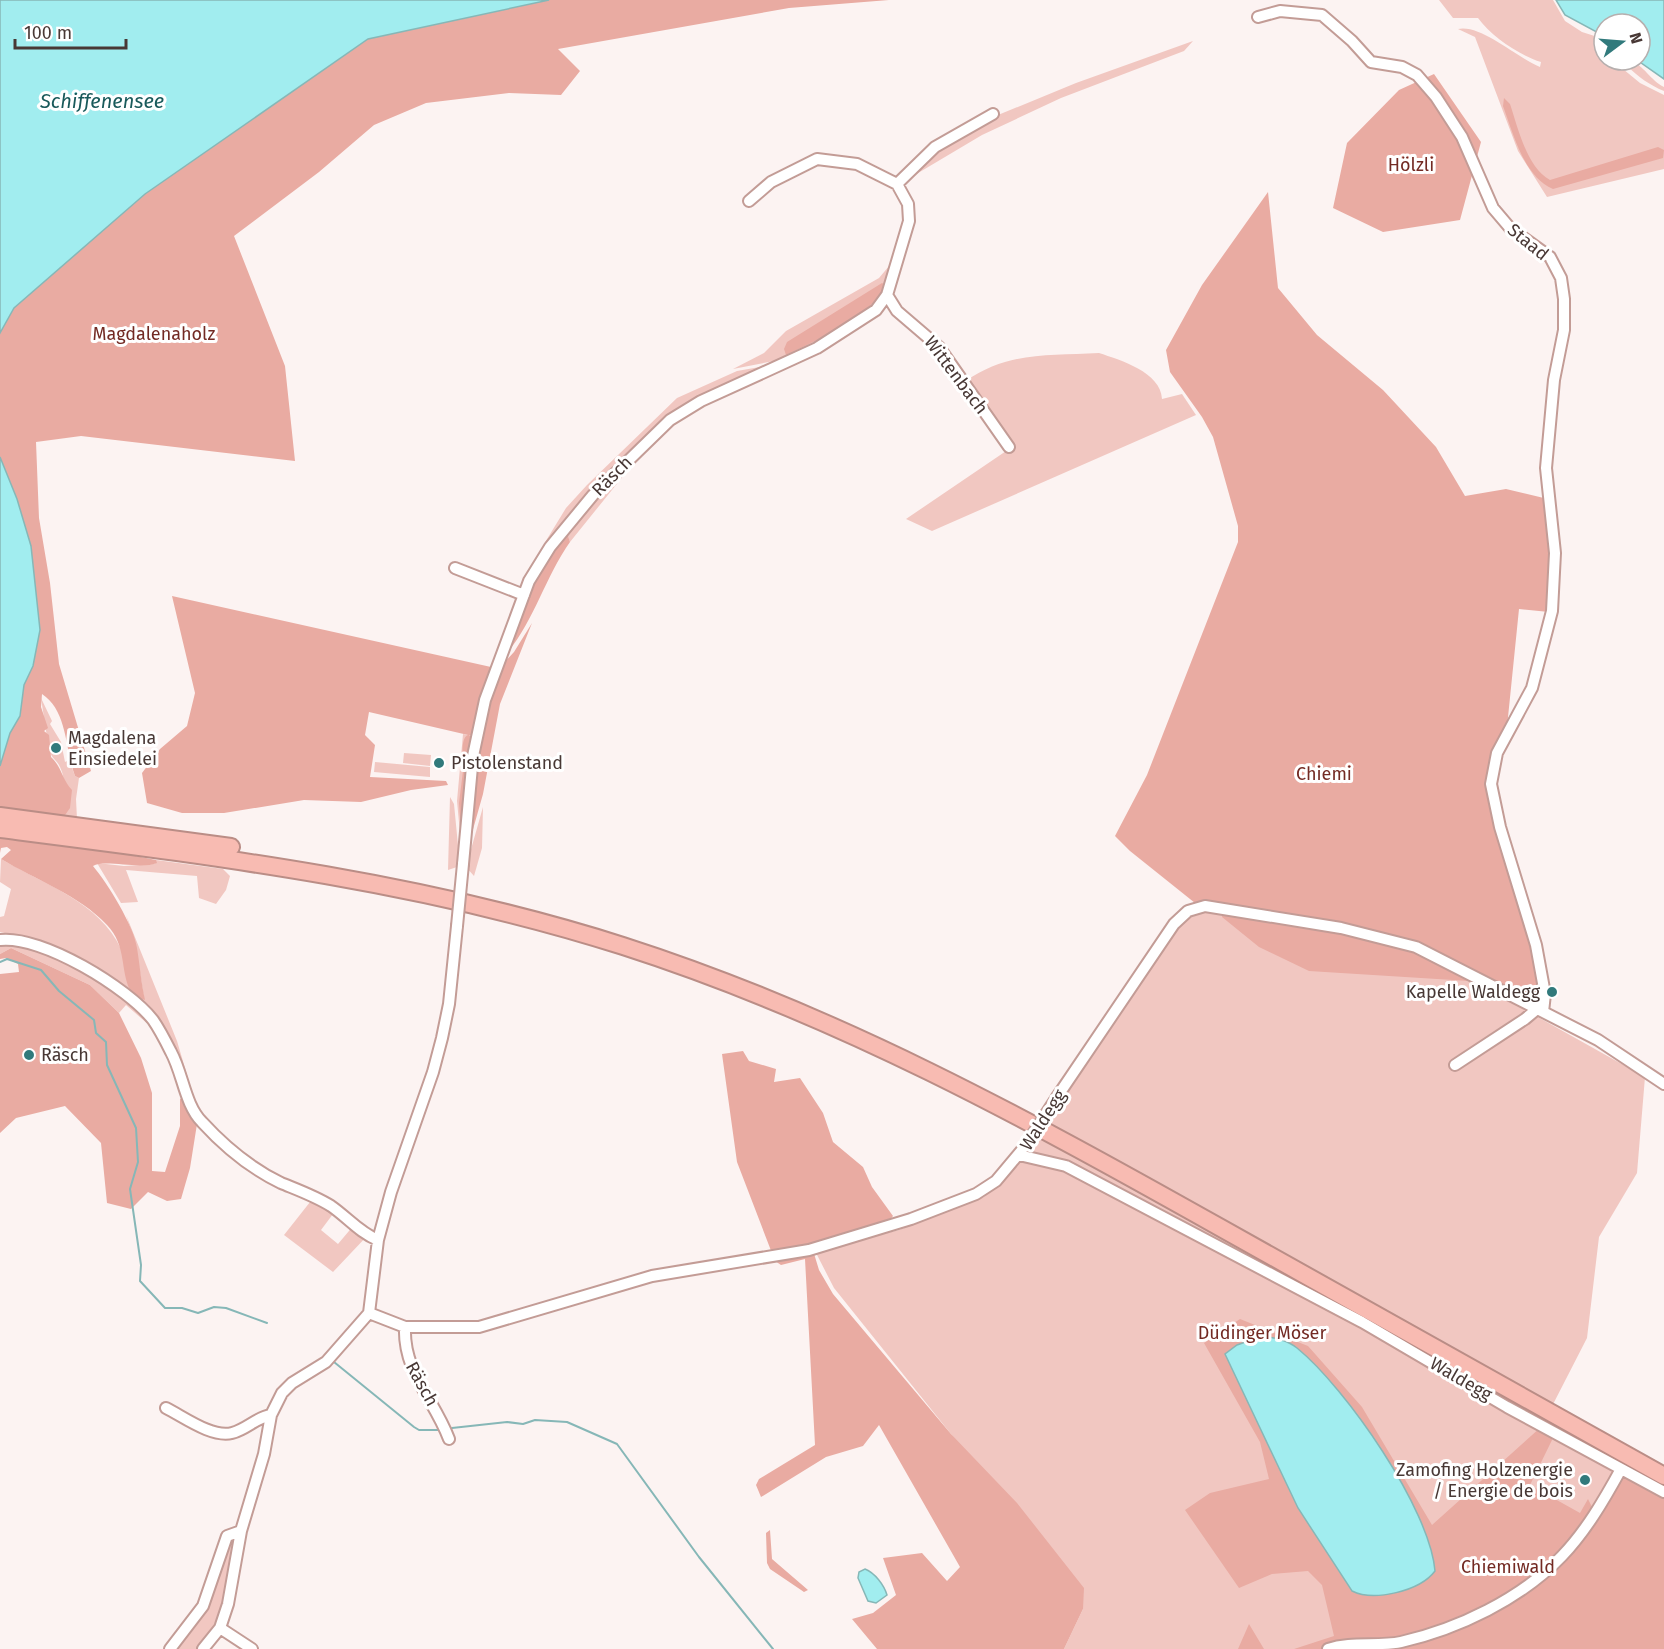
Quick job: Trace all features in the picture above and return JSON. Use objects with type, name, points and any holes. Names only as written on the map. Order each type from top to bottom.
[{"type":"highway","points":[[0,816],[80,833],[302,869],[470,903],[622,945],[782,1003],[898,1054],[1011,1111],[1664,1476]]},
{"type":"highway","points":[[0,829],[80,833],[313,860],[452,887],[606,929],[777,989],[884,1036],[1000,1093],[1664,1463]]},
{"type":"street","name":"Staad","points":[[1258,16],[1280,11],[1322,15],[1352,41],[1371,62],[1410,70],[1426,84],[1462,137],[1493,208],[1510,228],[1550,257],[1558,271],[1565,314],[1554,380],[1546,468],[1556,582],[1550,627],[1532,688],[1497,753],[1491,784],[1500,827],[1540,964],[1545,994],[1540,1010]]},
{"type":"street","points":[[897,184],[935,147],[993,114]]},
{"type":"street","points":[[750,201],[771,183],[817,159],[857,165],[897,184],[908,204],[909,221],[887,295],[876,310]]},
{"type":"street","name":"Wittenbach","points":[[887,295],[897,311],[939,347],[1009,447]]},
{"type":"street","points":[[876,310],[897,311]]},
{"type":"street","name":"Räsch","points":[[369,1313],[378,1240],[391,1192],[433,1072],[449,1004],[473,756],[480,718],[498,660],[539,563],[565,527],[620,468],[683,411],[817,348],[876,310]]},
{"type":"street","points":[[455,568],[524,594]]},
{"type":"street","name":"Waldegg","points":[[1664,1084],[1598,1040],[1433,954],[1397,940],[1220,907],[1200,907],[1188,911],[1174,924],[1022,1150],[1066,1166],[1362,1322],[1664,1492]]},
{"type":"street","points":[[0,940],[15,940],[37,945],[88,969],[149,1016],[173,1054],[194,1112],[220,1140],[258,1170],[324,1202],[378,1240]]},
{"type":"street","points":[[1455,1065],[1540,1010]]},
{"type":"street","points":[[203,1649],[220,1628],[233,1582],[241,1531],[264,1454],[271,1415],[282,1393],[292,1383],[326,1362],[369,1313],[405,1327],[479,1327],[652,1276],[796,1252],[849,1239],[976,1194],[996,1181],[1022,1150]]},
{"type":"street","name":"Räsch","points":[[405,1327],[407,1358],[438,1412],[449,1439]]},
{"type":"street","points":[[166,1408],[208,1429],[230,1434],[263,1416],[271,1415]]},
{"type":"street","points":[[1328,1649],[1351,1644],[1399,1642],[1440,1631],[1522,1589],[1548,1569],[1576,1540],[1621,1469]]},
{"type":"street","points":[[170,1649],[203,1606],[228,1536],[241,1531]]},
{"type":"street","points":[[220,1628],[252,1649]]},
{"type":"green space","name":"Magdalenaholz","points":[[549,0],[889,0],[789,8],[558,49],[580,71],[561,95],[509,93],[426,103],[374,125],[319,172],[234,236],[285,366],[295,461],[81,436],[36,442],[39,518],[50,583],[59,664],[91,771],[79,778],[75,776],[57,710],[42,694],[41,707],[48,728],[44,731],[49,735],[51,757],[72,790],[70,808],[63,818],[85,846],[156,860],[157,863],[150,865],[98,864],[93,866],[106,883],[131,928],[137,948],[145,1000],[134,995],[130,990],[118,941],[96,914],[70,896],[1,859],[11,850],[7,847],[1,848],[0,853],[0,766],[10,733],[20,716],[24,685],[33,666],[17,499],[0,457],[0,333],[14,308],[145,194],[368,39]]},
{"type":"green space","points":[[1439,0],[1553,0],[1565,21],[1582,32],[1592,35],[1592,72],[1627,72],[1640,83],[1664,95],[1664,169],[1547,197],[1518,151],[1475,37],[1458,29],[1477,31],[1540,67],[1541,62],[1506,44],[1478,18],[1453,18]]},
{"type":"green space","points":[[1193,41],[1184,51],[1061,98],[982,135],[908,179],[902,186],[920,161],[981,122],[1076,83]]},
{"type":"green space","points":[[1634,72],[1646,72],[1664,87],[1664,91],[1654,86]]},
{"type":"green space","name":"Hölzli","points":[[1434,74],[1481,142],[1460,220],[1383,232],[1333,208],[1347,143],[1399,90]]},
{"type":"green space","points":[[1504,98],[1510,104],[1529,157],[1542,174],[1550,180],[1658,147],[1664,150],[1663,158],[1553,189],[1534,175],[1527,165],[1503,106]]},
{"type":"green space","name":"Chiemi","points":[[1268,192],[1278,288],[1317,335],[1383,390],[1436,447],[1465,496],[1506,489],[1548,499],[1553,555],[1549,612],[1519,609],[1507,727],[1489,768],[1542,982],[1540,1007],[1476,974],[1469,981],[1309,971],[1259,947],[1222,917],[1222,903],[1195,903],[1130,851],[1115,836],[1147,775],[1238,542],[1238,526],[1213,437],[1202,417],[1170,372],[1166,350],[1202,285]]},
{"type":"green space","points":[[895,259],[889,284],[873,309],[845,328],[789,358],[733,369],[764,353],[786,331],[879,278]]},
{"type":"green space","points":[[882,283],[886,285],[879,297],[856,317],[827,335],[786,355],[784,349],[787,342]]},
{"type":"green space","points":[[1099,353],[1138,368],[1147,374],[1155,381],[1162,399],[1182,394],[1196,415],[932,531],[906,519],[1012,447],[966,381],[998,364],[1014,360],[1046,355]]},
{"type":"green space","points":[[776,364],[683,408],[544,544],[566,508],[677,398],[737,371]]},
{"type":"green space","points":[[645,449],[570,542],[568,537],[562,536]]},
{"type":"green space","points":[[562,536],[568,536],[570,542],[522,632],[502,659],[530,589]]},
{"type":"green space","points":[[172,596],[491,667],[472,736],[469,735],[471,737],[469,758],[463,758],[464,741],[468,735],[369,712],[365,735],[375,745],[370,777],[446,781],[448,785],[411,790],[361,802],[304,800],[224,813],[182,813],[147,803],[142,773],[160,749],[187,726],[195,693]]},
{"type":"green space","points":[[532,623],[500,704],[483,794],[470,840],[476,755],[499,668],[514,652]]},
{"type":"green space","points":[[41,698],[52,721],[50,724],[61,742],[65,762],[69,760],[75,776],[79,778],[76,799],[77,819],[63,818],[64,779],[60,767],[49,750]]},
{"type":"green space","points":[[463,734],[472,736],[461,844],[457,801]]},
{"type":"green space","points":[[404,753],[431,755],[430,766],[403,763]]},
{"type":"green space","points":[[375,762],[430,767],[430,777],[374,772]]},
{"type":"green space","points":[[464,763],[467,766],[461,831],[459,803]]},
{"type":"green space","points":[[450,797],[454,804],[460,866],[448,870]]},
{"type":"green space","points":[[483,807],[482,848],[474,876],[466,867]]},
{"type":"green space","points":[[1,859],[69,896],[99,919],[112,933],[121,949],[130,990],[144,999],[135,946],[126,915],[177,1041],[198,1112],[174,1051],[128,995],[18,936],[0,932],[0,917],[4,916],[11,889],[0,882]]},
{"type":"green space","points":[[156,860],[223,869],[230,876],[226,890],[216,904],[199,898],[197,876],[126,870],[138,902],[121,903],[97,863],[124,866],[155,864]]},
{"type":"green space","name":"Düdinger Möser","points":[[1203,909],[1418,950],[1645,1077],[1637,1173],[1599,1237],[1587,1338],[1547,1416],[1664,1484],[1664,1649],[1064,1649],[1083,1609],[951,1434],[834,1288],[815,1251],[899,1230],[984,1197],[1010,1173],[1188,915]]},
{"type":"green space","points":[[0,944],[29,945],[87,972],[128,1000],[152,1023],[160,1035],[156,1036],[149,1025],[126,1005],[119,1013],[90,985],[11,948],[0,954]]},
{"type":"green space","points":[[11,948],[90,985],[119,1013],[141,1058],[152,1093],[152,1171],[165,1172],[180,1126],[180,1099],[187,1096],[197,1124],[190,1168],[181,1199],[167,1201],[148,1192],[131,1209],[107,1203],[101,1143],[65,1106],[16,1118],[0,1133],[0,974],[19,972],[18,964],[6,958],[0,959],[0,954]]},
{"type":"green space","points":[[743,1051],[749,1061],[776,1069],[774,1082],[800,1078],[823,1113],[833,1142],[863,1167],[872,1187],[893,1216],[886,1225],[812,1247],[819,1270],[833,1294],[951,1434],[1017,1503],[1084,1588],[1083,1609],[1064,1649],[877,1649],[852,1619],[873,1613],[896,1595],[883,1558],[922,1553],[947,1581],[960,1567],[879,1425],[863,1446],[826,1457],[761,1497],[756,1485],[759,1479],[815,1445],[805,1259],[781,1265],[775,1261],[737,1162],[722,1054]]},
{"type":"green space","points":[[314,1197],[336,1210],[321,1230],[338,1244],[354,1225],[368,1235],[333,1272],[284,1235]]},
{"type":"green space","name":"Chiemiwald","points":[[1240,1319],[1308,1346],[1362,1407],[1432,1525],[1541,1427],[1551,1433],[1552,1440],[1530,1485],[1580,1513],[1588,1499],[1593,1509],[1626,1476],[1664,1495],[1664,1649],[1294,1649],[1334,1636],[1322,1585],[1308,1571],[1272,1574],[1239,1588],[1185,1510],[1210,1493],[1269,1479],[1260,1442],[1204,1343]]},
{"type":"green space","points":[[770,1530],[772,1559],[808,1590],[804,1592],[770,1569],[767,1563],[766,1533]]},
{"type":"green space","points":[[235,1537],[226,1596],[208,1635],[199,1649],[172,1649],[197,1619],[228,1540]]},
{"type":"green space","points":[[1249,1624],[1264,1649],[1238,1649]]},
{"type":"water","name":"Schiffenensee","points":[[0,0],[549,0],[368,39],[145,194],[14,308],[0,333]]},
{"type":"water","points":[[1556,0],[1664,0],[1664,79],[1652,71],[1652,12],[1592,12],[1592,30],[1565,15]]},
{"type":"water","points":[[0,457],[17,499],[31,546],[40,630],[33,666],[24,685],[20,716],[10,733],[0,766]]},
{"type":"water","points":[[1263,1336],[1293,1345],[1317,1367],[1339,1391],[1382,1451],[1402,1484],[1430,1545],[1435,1571],[1419,1584],[1384,1595],[1361,1594],[1352,1591],[1298,1508],[1225,1354],[1237,1345]]},
{"type":"water","points":[[865,1569],[879,1580],[887,1595],[876,1603],[868,1601],[858,1578],[859,1572]]},
{"type":"waterway","points":[[0,962],[7,959],[41,970],[59,991],[94,1020],[96,1033],[106,1042],[107,1065],[136,1128],[138,1162],[130,1189],[141,1265],[140,1281],[165,1308],[182,1308],[198,1313],[214,1307],[226,1308],[267,1323]]},
{"type":"waterway","points":[[334,1362],[414,1427],[419,1430],[440,1430]]},
{"type":"waterway","points":[[452,1428],[507,1422],[523,1424],[535,1420],[567,1422],[617,1444],[699,1557],[773,1649]]},
{"type":"place","name":"Magdalena Einsiedelei","points":[[56,748]]},
{"type":"place","name":"Pistolenstand","points":[[439,763]]},
{"type":"place","name":"Kapelle Waldegg","points":[[1552,992]]},
{"type":"place","name":"Räsch","points":[[29,1055]]},
{"type":"place","name":"Zamofing Holzenergie / Energie de bois","points":[[1585,1480]]}]
